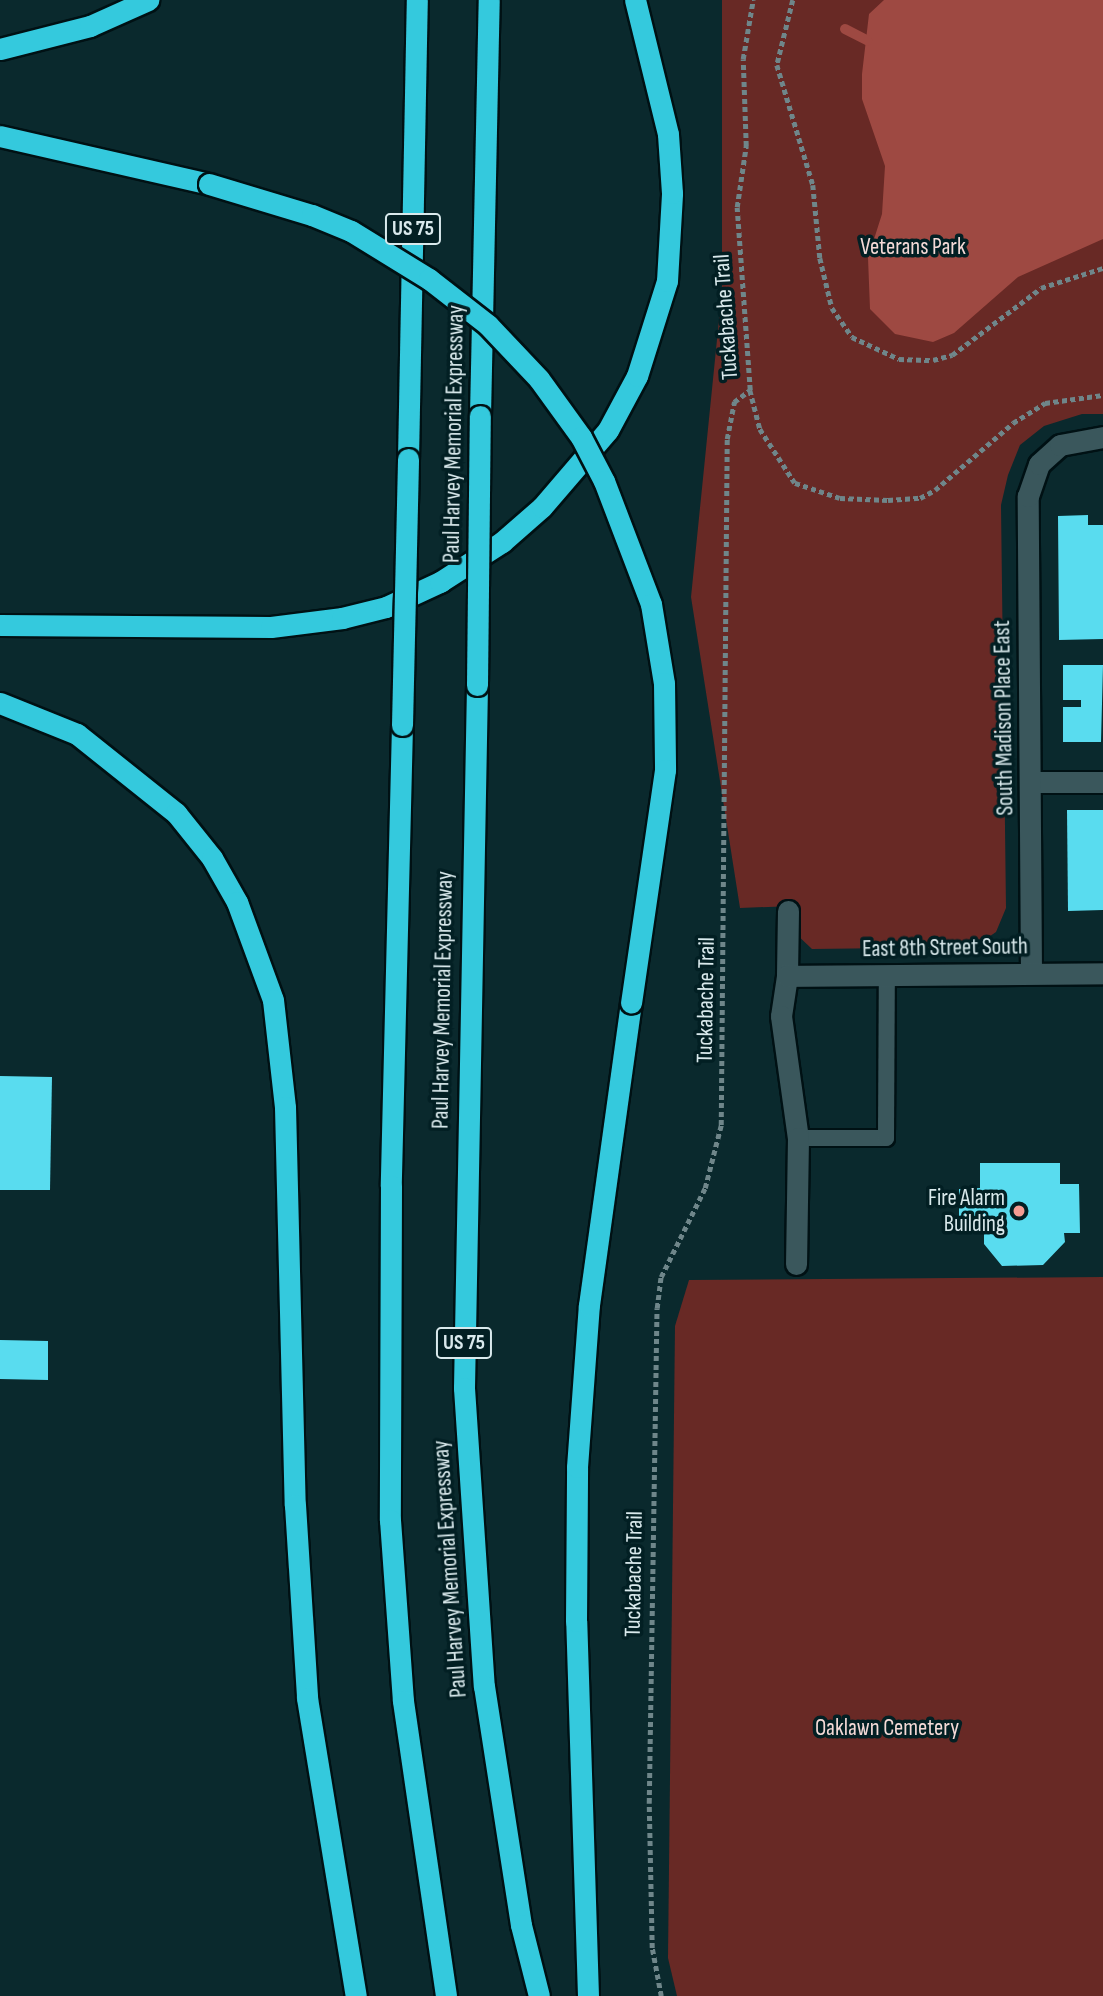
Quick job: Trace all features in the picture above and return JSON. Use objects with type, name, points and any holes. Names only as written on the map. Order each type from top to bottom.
[{"type":"highway","points":[[0,49],[90,26],[148,0]]},
{"type":"highway","name":"Paul Harvey Memorial Expressway","points":[[417,0],[391,1186],[390,1520],[403,1701],[446,1996]]},
{"type":"highway","name":"Paul Harvey Memorial Expressway","points":[[489,0],[464,1388],[484,1686],[519,1912],[538,1996]]},
{"type":"highway","points":[[0,625],[271,627],[342,618],[386,607],[440,582],[502,542],[542,507],[573,474],[614,419],[655,330],[667,281],[672,193],[668,134],[635,0]]},
{"type":"highway","points":[[0,136],[209,184],[312,215],[351,231],[438,286],[488,325],[539,379],[581,437],[604,481],[652,604],[664,683],[664,781],[589,1305],[578,1467],[576,1621],[589,1996]]},
{"type":"highway","points":[[0,703],[78,734],[176,813],[212,859],[237,902],[273,1000],[285,1107],[295,1505],[307,1698],[356,1996]]},
{"type":"street","name":"South Madison Place East","points":[[1031,973],[1032,782],[1028,496],[1039,464],[1060,445],[1103,437]]},
{"type":"street","points":[[1032,782],[1103,782]]},
{"type":"street","points":[[788,911],[787,976],[781,1016],[798,1138],[796,1264]]},
{"type":"street","name":"East 8th Street South","points":[[787,976],[1103,972]]},
{"type":"lane","points":[[798,1138],[886,1138],[887,974]]},
{"type":"path","name":"Tuckabache Trail","points":[[661,1996],[652,1948],[649,1803],[657,1308],[661,1277],[705,1188],[721,1125],[727,439],[734,402],[750,390],[737,206],[746,146],[743,59],[753,0]]},
{"type":"path","points":[[793,0],[777,65],[813,185],[820,258],[832,308],[852,337],[899,359],[933,360],[981,337],[1041,288],[1103,268]]},
{"type":"path","points":[[750,390],[760,429],[777,463],[795,483],[840,498],[888,500],[920,499],[935,490],[1013,424],[1045,402],[1103,395]]},
{"type":"green space","name":"Veterans Park","points":[[722,0],[1103,0],[1103,414],[1082,414],[1044,426],[1020,445],[1008,475],[1001,505],[1006,908],[996,932],[974,947],[812,949],[794,932],[794,906],[740,908],[691,597],[722,290]]},
{"type":"green space","name":"Oaklawn Cemetery","points":[[1103,1277],[1103,1996],[677,1996],[668,1958],[675,1326],[689,1280]]},
{"type":"shaded area","points":[[884,0],[1103,0],[1103,239],[1018,277],[954,333],[933,342],[895,334],[870,309],[868,258],[882,214],[885,166],[862,99],[862,74],[869,14]]},
{"type":"building","points":[[1088,515],[1088,525],[1103,525],[1103,639],[1059,640],[1058,516]]},
{"type":"building","points":[[1063,665],[1103,665],[1101,742],[1063,742],[1063,707],[1081,707],[1081,700],[1063,700]]},
{"type":"building","points":[[1067,810],[1103,810],[1103,910],[1068,911]]},
{"type":"building","points":[[0,1076],[52,1077],[50,1190],[0,1190]]},
{"type":"building","name":"Fire Alarm Building","points":[[980,1163],[1060,1163],[1060,1184],[1079,1184],[1080,1233],[1064,1233],[1065,1242],[1043,1265],[1002,1266],[984,1244],[984,1234],[959,1234],[959,1189],[980,1188]]},
{"type":"building","points":[[0,1340],[48,1341],[48,1380],[0,1379]]},
{"type":"waterway","points":[[845,29],[867,40]]},
{"type":"place","name":"Fire Alarm Building","points":[[1019,1211]]}]
